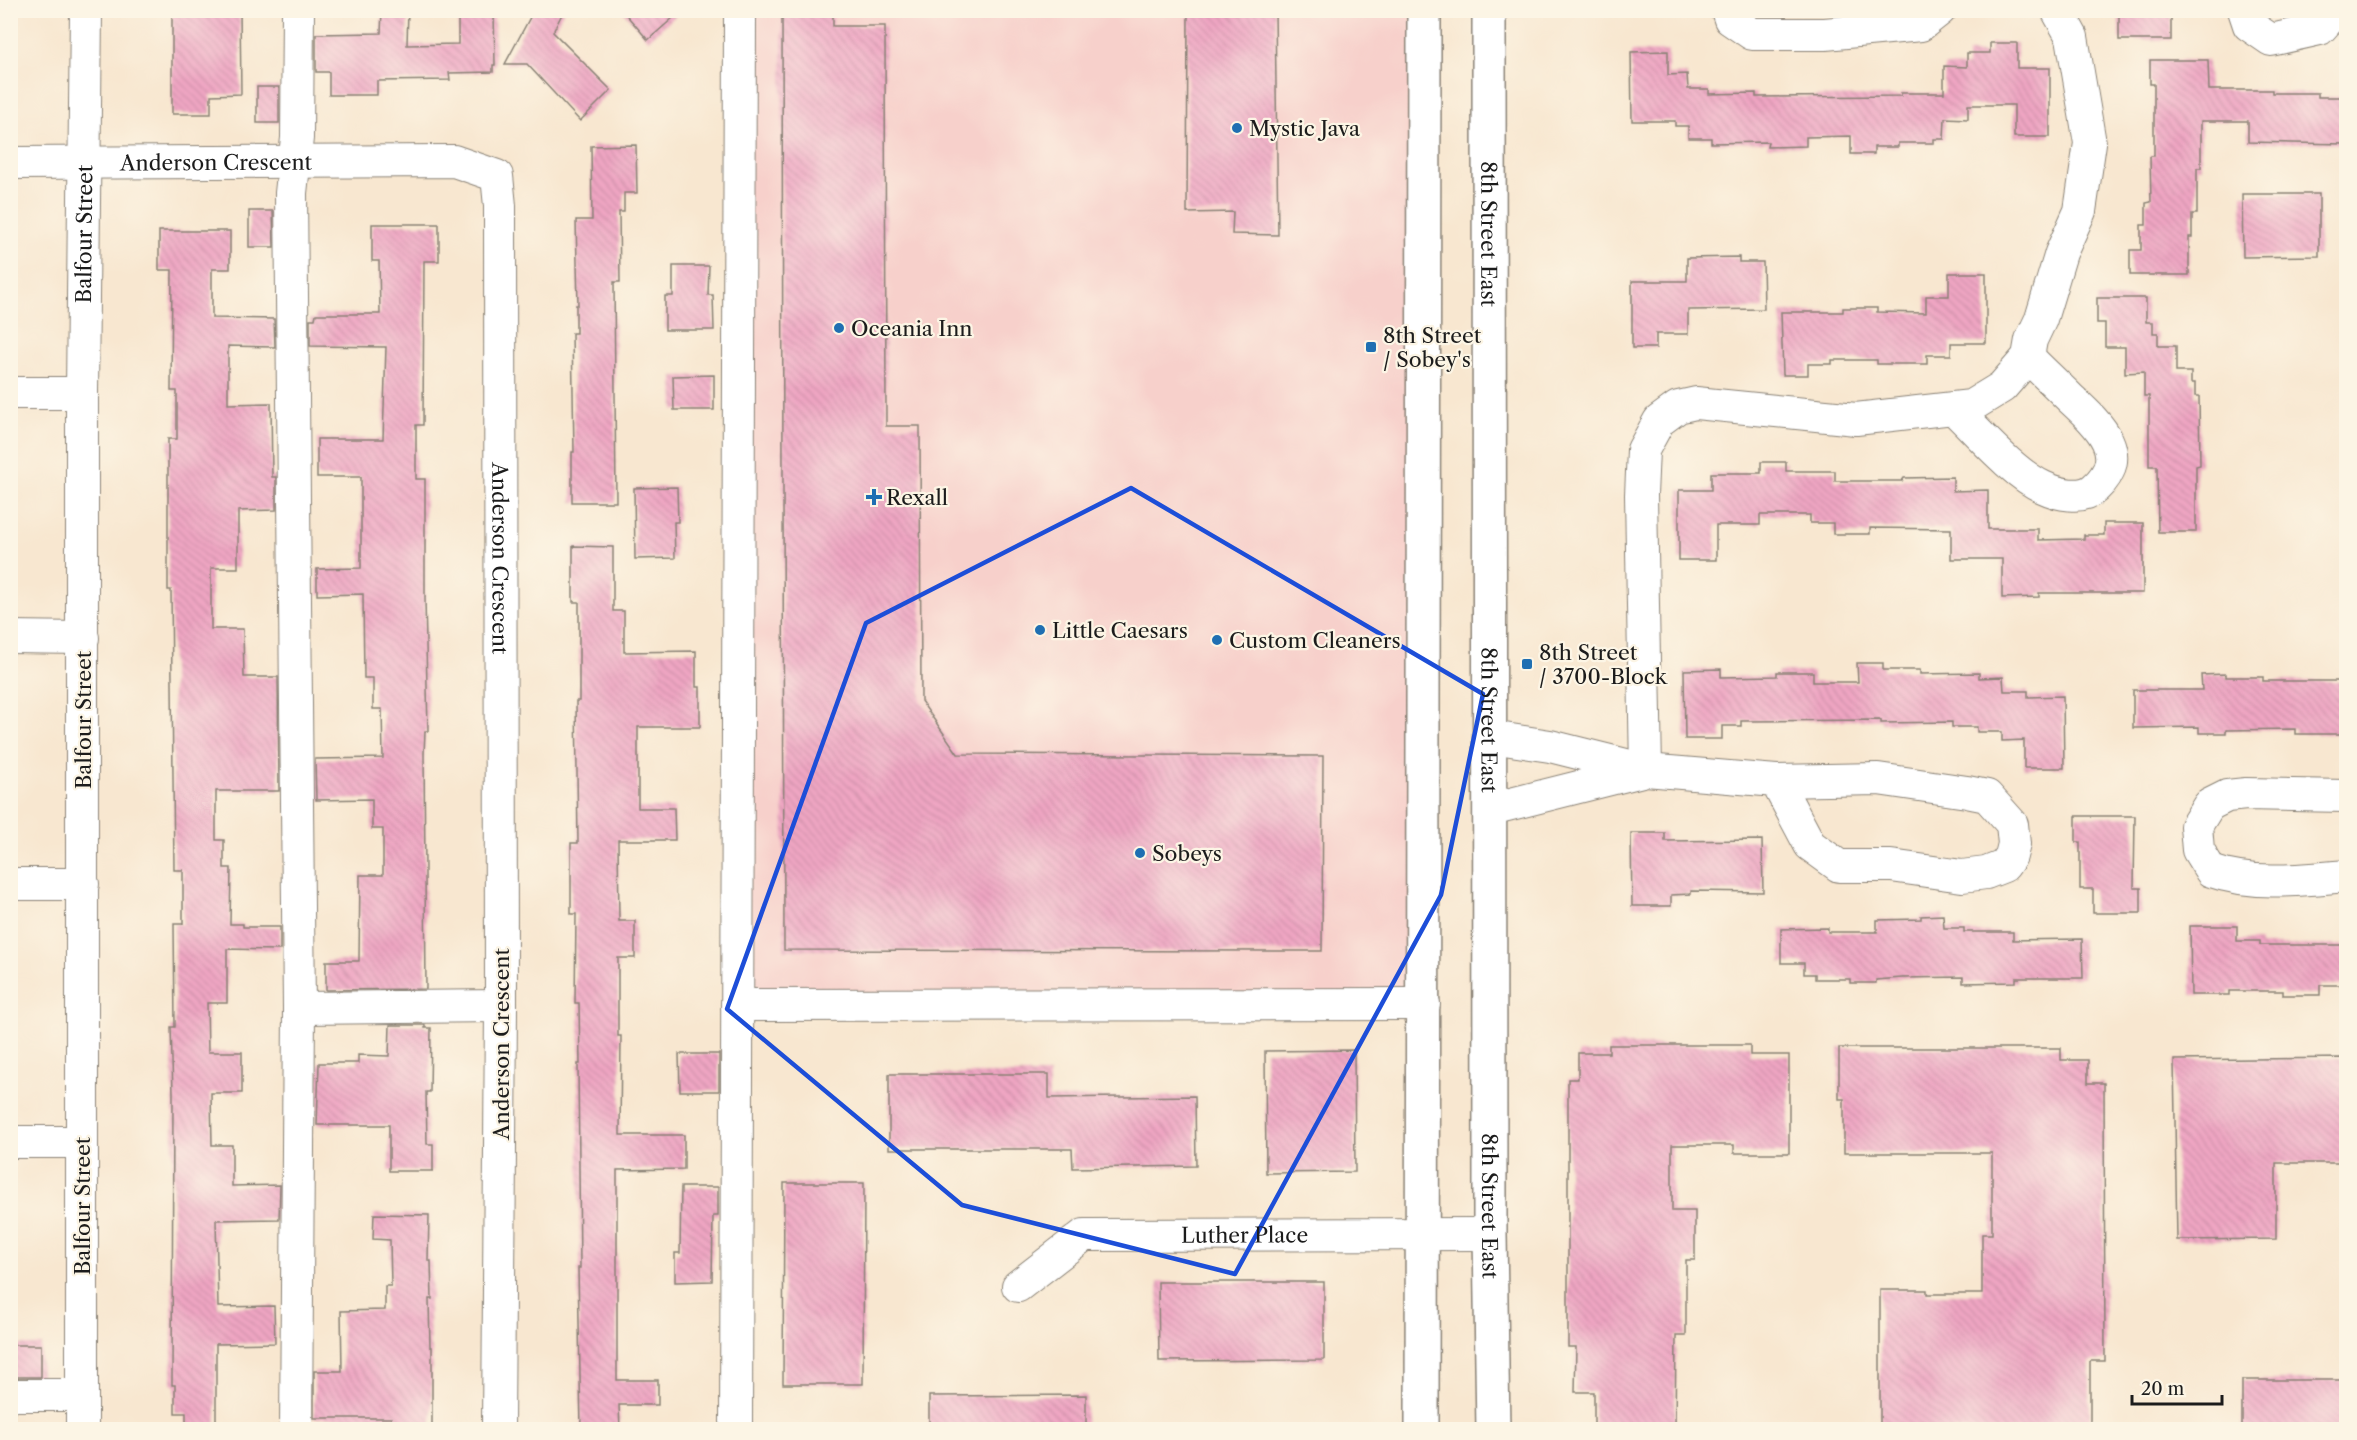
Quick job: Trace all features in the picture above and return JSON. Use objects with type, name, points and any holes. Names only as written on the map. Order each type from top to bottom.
[{"type":"main road","points":[[1422,1430],[1424,10]]},
{"type":"main road","name":"8th Street East","points":[[1490,16],[1490,1234],[1493,1430]]},
{"type":"street","name":"Balfour Street","points":[[82,1430],[82,393],[86,10]]},
{"type":"street","points":[[296,1430],[298,1008],[291,205],[297,138],[298,10]]},
{"type":"street","points":[[736,1430],[740,10]]},
{"type":"street","points":[[1727,10],[1730,19],[1752,34],[1837,33],[1921,25],[1940,10]]},
{"type":"street","points":[[1646,770],[1641,495],[1643,450],[1659,421],[1678,408],[1696,404],[1857,419],[1971,406],[1988,397],[2014,375],[2028,357],[2031,340],[2041,319],[2061,254],[2080,211],[2090,143],[2072,38],[2057,10]]},
{"type":"street","points":[[2244,10],[2249,25],[2271,40],[2320,28],[2337,10]]},
{"type":"street","name":"Anderson Crescent","points":[[10,163],[454,161],[497,176],[500,206],[501,1006],[498,1430]]},
{"type":"street","points":[[1954,409],[2027,479],[2045,489],[2064,495],[2090,492],[2105,479],[2112,465],[2111,446],[2099,425],[2028,357]]},
{"type":"street","points":[[10,393],[82,393]]},
{"type":"street","points":[[10,638],[83,638]]},
{"type":"street","points":[[1491,737],[1551,746],[1646,770],[1776,782],[1878,779],[1987,796],[2012,824],[2014,844],[2012,856],[2004,866],[1986,873],[1962,876],[1891,866],[1839,866],[1810,845],[1776,782]]},
{"type":"street","points":[[1491,809],[1646,770]]},
{"type":"street","points":[[2346,796],[2227,796],[2209,805],[2196,826],[2198,850],[2211,871],[2222,875],[2233,878],[2296,881],[2346,876]]},
{"type":"street","points":[[10,884],[83,884]]},
{"type":"street","points":[[737,1005],[1424,1004]]},
{"type":"street","points":[[298,1008],[501,1006]]},
{"type":"street","points":[[10,1142],[81,1142]]},
{"type":"street","name":"Luther Place","points":[[1018,1286],[1084,1235],[1490,1234]]},
{"type":"street","points":[[10,1395],[82,1395]]},
{"type":"highlighted area","points":[[1131,488],[1483,694],[1441,895],[1235,1274],[962,1205],[727,1009],[866,623]]},
{"type":"shaded area","points":[[740,11],[1423,11],[1424,1004],[737,1005]]},
{"type":"building","points":[[172,10],[240,10],[241,94],[211,95],[211,114],[172,114]]},
{"type":"building","points":[[382,10],[408,10],[407,45],[458,44],[458,13],[494,12],[495,65],[493,65],[493,72],[449,73],[450,80],[377,81],[377,95],[329,95],[329,72],[316,72],[316,34],[381,33]]},
{"type":"building","points":[[534,10],[564,10],[553,32],[611,90],[580,121],[527,64],[505,64]]},
{"type":"building","points":[[622,10],[682,10],[648,40]]},
{"type":"building","points":[[782,10],[833,10],[833,26],[885,26],[886,426],[920,426],[921,701],[958,754],[1323,756],[1322,951],[784,950]]},
{"type":"building","points":[[1188,10],[1275,10],[1278,235],[1232,234],[1233,212],[1187,213]]},
{"type":"building","points":[[2119,10],[2169,10],[2171,40],[2119,40]]},
{"type":"building","points":[[1990,43],[2017,43],[2017,68],[2050,68],[2050,137],[2014,137],[2014,105],[1968,105],[1968,119],[1945,118],[1944,139],[1934,139],[1934,143],[1898,143],[1898,147],[1874,147],[1874,154],[1851,154],[1851,136],[1806,137],[1806,146],[1767,147],[1768,142],[1711,143],[1711,138],[1688,138],[1688,126],[1675,126],[1675,121],[1632,121],[1631,52],[1668,51],[1668,75],[1687,74],[1688,89],[1709,89],[1709,94],[1756,93],[1756,97],[1901,96],[1901,93],[1944,93],[1944,66],[1967,67],[1967,53],[1990,53]]},
{"type":"building","points":[[2150,60],[2208,60],[2209,90],[2272,90],[2272,93],[2318,93],[2318,97],[2346,97],[2346,144],[2248,142],[2248,121],[2201,121],[2201,168],[2197,168],[2197,214],[2192,214],[2192,237],[2189,237],[2189,275],[2130,275],[2130,250],[2141,250],[2141,225],[2146,225],[2146,203],[2151,202],[2150,156],[2154,156],[2154,84],[2150,84]]},
{"type":"building","points":[[257,87],[279,87],[279,123],[257,123]]},
{"type":"building","points":[[636,145],[637,193],[624,193],[624,212],[619,212],[620,282],[614,282],[616,502],[572,502],[572,452],[574,452],[572,333],[576,333],[576,305],[578,305],[576,220],[592,220],[591,146]]},
{"type":"building","points":[[2242,194],[2319,194],[2319,256],[2243,257]]},
{"type":"building","points":[[249,211],[273,211],[274,247],[249,247]]},
{"type":"building","points":[[372,224],[439,224],[439,261],[424,261],[423,425],[416,425],[416,479],[425,479],[428,731],[425,731],[424,754],[426,989],[326,990],[326,961],[359,961],[360,875],[383,875],[383,829],[372,829],[372,799],[316,800],[315,759],[383,758],[382,709],[373,709],[373,678],[364,678],[363,594],[317,595],[317,569],[361,568],[361,477],[317,477],[317,439],[383,439],[386,347],[310,346],[310,319],[315,319],[316,314],[380,314],[379,261],[372,261]]},
{"type":"building","points":[[159,231],[230,231],[230,269],[212,269],[212,318],[274,319],[275,347],[228,346],[228,404],[271,403],[272,477],[276,477],[276,510],[238,511],[238,568],[211,568],[211,629],[243,629],[244,677],[278,677],[279,791],[216,791],[216,840],[224,840],[224,868],[231,868],[230,924],[243,924],[243,927],[280,927],[280,950],[227,949],[227,1003],[207,1003],[208,1052],[242,1052],[242,1093],[211,1093],[212,1145],[232,1145],[232,1186],[280,1185],[279,1219],[216,1220],[218,1307],[274,1306],[275,1343],[216,1344],[216,1430],[186,1430],[186,1413],[175,1413],[175,1385],[172,1385],[173,1093],[171,1027],[175,1027],[174,924],[183,924],[183,870],[174,870],[171,590],[168,590],[168,439],[177,439],[177,391],[171,391],[172,270],[159,270]]},
{"type":"building","points":[[1739,257],[1739,262],[1763,262],[1764,309],[1688,310],[1688,334],[1656,334],[1656,348],[1632,348],[1632,281],[1687,281],[1687,258]]},
{"type":"building","points":[[673,266],[709,266],[708,295],[713,295],[714,330],[665,330],[665,296],[673,296]]},
{"type":"building","points":[[1949,273],[1986,273],[1986,343],[1951,343],[1951,355],[1927,355],[1927,364],[1877,364],[1877,360],[1832,360],[1832,364],[1808,364],[1808,375],[1783,375],[1781,312],[1843,312],[1843,308],[1877,308],[1877,312],[1926,313],[1926,296],[1949,296]]},
{"type":"building","points":[[2097,298],[2146,298],[2146,322],[2153,322],[2153,333],[2158,333],[2158,346],[2176,346],[2176,372],[2191,372],[2191,383],[2195,383],[2195,396],[2199,396],[2200,465],[2196,466],[2196,532],[2158,532],[2157,466],[2149,466],[2149,396],[2144,396],[2144,372],[2125,373],[2125,347],[2105,347],[2105,323],[2097,323]]},
{"type":"building","points":[[714,375],[714,410],[674,410],[673,376]]},
{"type":"building","points":[[1761,462],[1786,462],[1786,471],[1835,471],[1835,481],[1902,481],[1904,478],[1953,477],[1953,491],[1988,490],[1988,529],[2038,529],[2038,540],[2084,539],[2084,535],[2104,535],[2104,523],[2143,523],[2143,593],[2039,593],[2039,597],[2002,598],[2002,559],[1951,559],[1951,529],[1870,528],[1870,534],[1833,534],[1833,523],[1810,523],[1810,515],[1760,515],[1760,525],[1716,525],[1716,560],[1679,560],[1679,490],[1711,490],[1711,473],[1761,473]]},
{"type":"building","points":[[677,487],[678,522],[674,522],[675,558],[635,559],[634,488]]},
{"type":"building","points":[[573,546],[613,547],[613,611],[624,611],[624,652],[696,651],[696,687],[700,687],[700,727],[638,727],[638,808],[674,808],[675,840],[618,840],[619,921],[635,921],[635,958],[618,958],[618,1036],[621,1036],[620,1135],[684,1135],[684,1169],[617,1170],[617,1380],[658,1380],[658,1405],[619,1405],[620,1430],[581,1430],[578,1268],[580,1268],[579,1003],[575,1003],[576,914],[571,914],[571,843],[578,843],[576,701],[579,701],[579,602],[573,602]]},
{"type":"building","points":[[1857,663],[1883,663],[1883,670],[1920,670],[1920,674],[1979,673],[1979,678],[2003,677],[2004,691],[2028,691],[2028,697],[2063,696],[2064,768],[2024,768],[2024,740],[2002,741],[2002,732],[1977,732],[1977,727],[1952,727],[1952,722],[1741,721],[1741,726],[1722,726],[1722,739],[1685,739],[1684,670],[1721,669],[1721,677],[1777,676],[1777,672],[1813,672],[1813,682],[1858,682]]},
{"type":"building","points":[[2226,674],[2226,677],[2263,677],[2263,681],[2346,681],[2346,734],[2295,734],[2295,729],[2226,730],[2226,733],[2199,733],[2199,727],[2133,728],[2133,690],[2202,690],[2201,675]]},
{"type":"building","points":[[2076,816],[2135,816],[2134,888],[2141,888],[2141,913],[2093,913],[2093,889],[2080,889],[2080,842],[2076,842]]},
{"type":"building","points":[[1631,833],[1665,833],[1665,841],[1762,840],[1763,892],[1691,891],[1691,894],[1671,895],[1671,906],[1632,906]]},
{"type":"building","points":[[1943,915],[1944,928],[1964,928],[1964,932],[2013,932],[2013,940],[2082,939],[2083,978],[2016,978],[2016,982],[1963,983],[1963,977],[1902,978],[1876,980],[1876,983],[1850,983],[1850,979],[1815,979],[1815,974],[1804,974],[1804,963],[1781,963],[1781,929],[1828,928],[1828,932],[1877,932],[1877,920],[1921,919],[1921,916]]},
{"type":"building","points":[[2190,926],[2237,926],[2237,941],[2260,941],[2260,945],[2346,945],[2346,985],[2320,985],[2320,995],[2283,995],[2283,991],[2229,991],[2229,995],[2191,995]]},
{"type":"building","points":[[390,1025],[425,1025],[425,1028],[431,1028],[430,1092],[426,1092],[427,1144],[433,1144],[433,1171],[389,1171],[389,1125],[317,1125],[319,1063],[358,1063],[358,1055],[389,1056]]},
{"type":"building","points":[[1609,1045],[1750,1045],[1750,1055],[1789,1055],[1789,1153],[1734,1153],[1734,1145],[1672,1145],[1672,1211],[1695,1211],[1695,1260],[1686,1260],[1686,1336],[1676,1336],[1675,1430],[1594,1430],[1594,1392],[1575,1392],[1576,1347],[1568,1347],[1568,1079],[1578,1079],[1578,1053],[1609,1053]]},
{"type":"building","points":[[1839,1048],[2061,1048],[2061,1060],[2088,1060],[2088,1083],[2104,1083],[2105,1361],[2090,1361],[2090,1430],[1880,1430],[1880,1290],[1927,1290],[1927,1294],[1982,1294],[1982,1234],[1992,1234],[1992,1153],[1844,1153],[1844,1099],[1839,1099]]},
{"type":"building","points":[[1354,1050],[1355,1172],[1266,1173],[1265,1051]]},
{"type":"building","points":[[679,1054],[719,1054],[719,1091],[680,1091]]},
{"type":"building","points":[[2346,1058],[2346,1163],[2276,1163],[2276,1239],[2177,1240],[2174,1060]]},
{"type":"building","points":[[889,1074],[1049,1074],[1049,1098],[1195,1096],[1196,1166],[1073,1168],[1072,1149],[889,1149]]},
{"type":"building","points":[[784,1183],[864,1183],[863,1384],[783,1384]]},
{"type":"building","points":[[681,1187],[718,1187],[718,1216],[713,1216],[712,1281],[675,1282],[675,1253],[680,1253]]},
{"type":"building","points":[[374,1214],[429,1215],[428,1261],[431,1261],[432,1299],[429,1299],[430,1347],[432,1347],[432,1430],[391,1430],[391,1418],[314,1418],[314,1371],[342,1371],[341,1311],[385,1310],[385,1286],[391,1286],[390,1240],[373,1239]]},
{"type":"building","points":[[1158,1282],[1324,1282],[1324,1360],[1159,1361]]},
{"type":"building","points":[[10,1345],[41,1345],[41,1377],[10,1377]]},
{"type":"building","points":[[2242,1380],[2346,1380],[2346,1430],[2242,1430]]},
{"type":"building","points":[[1086,1395],[1086,1430],[929,1430],[929,1396]]},
{"type":"place","name":"Mystic Java","points":[[1237,128]]},
{"type":"place","name":"Oceania Inn","points":[[839,328]]},
{"type":"place","name":"8th Street / Sobey's","points":[[1371,347]]},
{"type":"place","name":"Rexall","points":[[874,497]]},
{"type":"place","name":"Little Caesars","points":[[1040,630]]},
{"type":"place","name":"Custom Cleaners","points":[[1217,640]]},
{"type":"place","name":"8th Street / 3700-Block","points":[[1527,664]]},
{"type":"place","name":"Sobeys","points":[[1140,853]]}]
